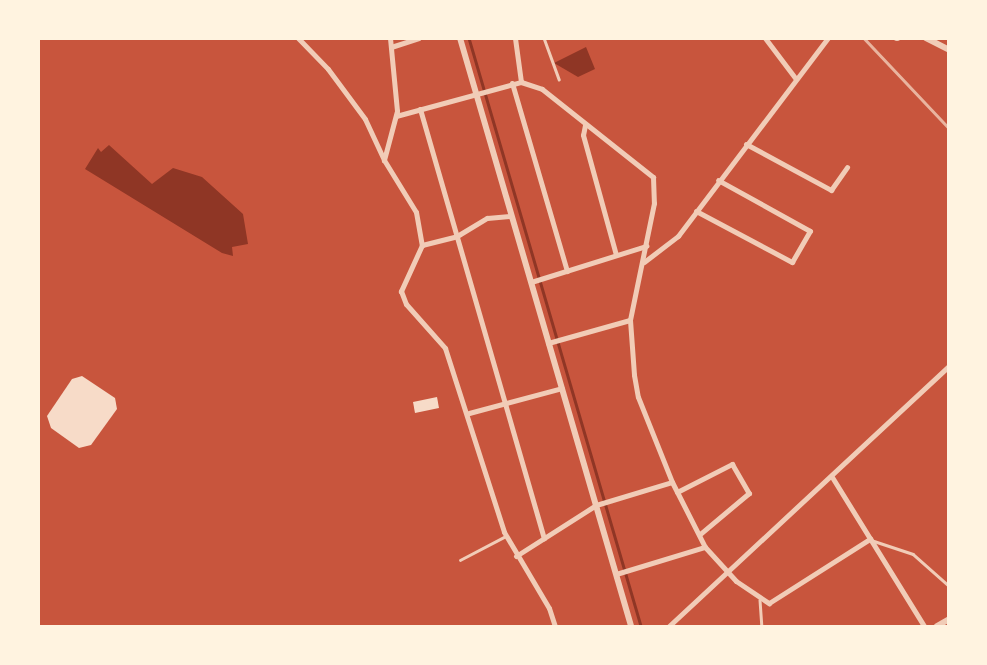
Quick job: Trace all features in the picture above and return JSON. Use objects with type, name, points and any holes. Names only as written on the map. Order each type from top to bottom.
[{"type":"street","points":[[298,38],[328,69],[365,119],[384,160],[416,212],[422,245],[401,291],[405,304],[445,348],[469,413],[506,536],[549,608],[555,626]]},
{"type":"street","points":[[384,160],[396,116],[390,38]]},
{"type":"street","points":[[391,47],[419,38]]},
{"type":"street","points":[[460,38],[631,626]]},
{"type":"street","points":[[514,38],[521,82]]},
{"type":"street","points":[[765,38],[796,79]]},
{"type":"street","points":[[643,262],[678,236],[828,38]]},
{"type":"street","points":[[926,38],[948,49]]},
{"type":"street","points":[[396,116],[521,82],[542,89],[585,125],[650,171],[654,203],[630,320],[638,397],[672,482],[705,547],[760,600],[776,601],[870,540]]},
{"type":"street","points":[[512,83],[567,271]]},
{"type":"street","points":[[420,109],[544,538]]},
{"type":"street","points":[[585,125],[616,256]]},
{"type":"street","points":[[746,144],[831,190],[847,167]]},
{"type":"street","points":[[696,211],[792,262],[810,231],[718,180]]},
{"type":"street","points":[[422,245],[457,236],[487,218],[511,216]]},
{"type":"street","points":[[531,282],[646,246]]},
{"type":"street","points":[[548,343],[630,320]]},
{"type":"street","points":[[669,626],[730,574],[948,367]]},
{"type":"street","points":[[469,413],[562,388]]},
{"type":"street","points":[[677,492],[732,464],[749,493],[700,534]]},
{"type":"street","points":[[832,477],[924,626]]},
{"type":"street","points":[[516,556],[596,505],[672,482]]},
{"type":"street","points":[[616,574],[705,547]]},
{"type":"street","points":[[937,626],[948,620]]},
{"type":"lane","points":[[544,38],[559,79]]},
{"type":"lane","points":[[460,560],[506,536]]},
{"type":"lane","points":[[870,540],[913,554],[948,585]]},
{"type":"lane","points":[[760,600],[762,626]]},
{"type":"shaded area","points":[[586,47],[595,69],[578,77],[554,63]]},
{"type":"shaded area","points":[[109,145],[152,184],[173,168],[202,177],[243,214],[248,244],[232,247],[233,256],[222,253],[85,169],[98,148],[101,152]]},
{"type":"building","points":[[82,376],[115,398],[117,409],[91,445],[79,448],[51,428],[47,416],[72,379]]},
{"type":"building","points":[[437,397],[439,408],[415,413],[413,402]]},
{"type":"waterway","points":[[469,38],[641,626]]},
{"type":"railway","points":[[864,38],[948,127]]}]
